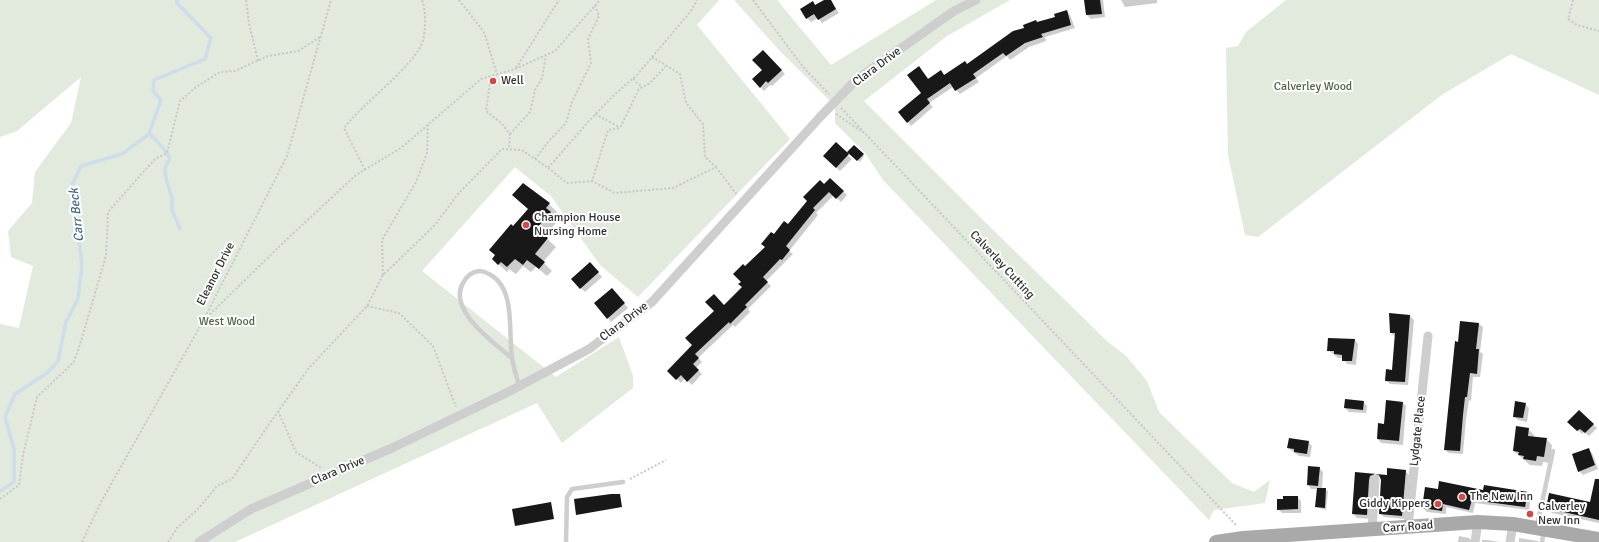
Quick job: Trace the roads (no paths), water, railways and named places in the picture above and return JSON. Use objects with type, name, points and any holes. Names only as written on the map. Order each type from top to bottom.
[{"type":"main road","name":"Carr Road","points":[[1216,542],[1243,538],[1278,539],[1408,526],[1478,522],[1513,524],[1541,533],[1584,539],[1599,539]]},
{"type":"street","name":"Clara Drive","points":[[199,542],[251,509],[461,415],[589,349],[652,302],[821,116],[856,80],[954,11],[976,0]]},
{"type":"street","name":"Lydgate Place","points":[[1408,526],[1428,336]]},
{"type":"street","points":[[1372,530],[1375,480]]},
{"type":"street","points":[[1475,542],[1478,522]]},
{"type":"street","points":[[1510,542],[1513,524]]},
{"type":"lane","points":[[512,358],[478,329],[465,312],[460,296],[460,288],[467,276],[474,272],[482,271],[497,279],[505,291],[512,358],[519,386]]},
{"type":"lane","points":[[1541,533],[1553,452]]},
{"type":"lane","points":[[566,542],[567,497],[572,489],[623,482]]},
{"type":"waterway","name":"Carr Beck","points":[[0,491],[14,482],[14,449],[5,417],[15,394],[47,373],[58,361],[66,322],[78,299],[82,265],[72,185],[81,166],[122,154],[149,134],[161,100],[153,91],[154,80],[205,59],[211,38],[177,3],[177,0]]},
{"type":"waterway","points":[[149,134],[170,158],[165,168],[166,179],[172,198],[172,210],[180,229]]},
{"type":"place","name":"Well","points":[[493,81]]},
{"type":"place","name":"Champion House Nursing Home","points":[[526,225]]},
{"type":"place","name":"The New Inn","points":[[1462,497]]},
{"type":"place","name":"Giddy Kippers","points":[[1438,504]]},
{"type":"place","name":"Calverley New Inn","points":[[1530,514]]},
{"type":"park label","name":"Calverley Wood","points":[[1313,87]]},
{"type":"park label","name":"West Wood","points":[[227,322]]}]
